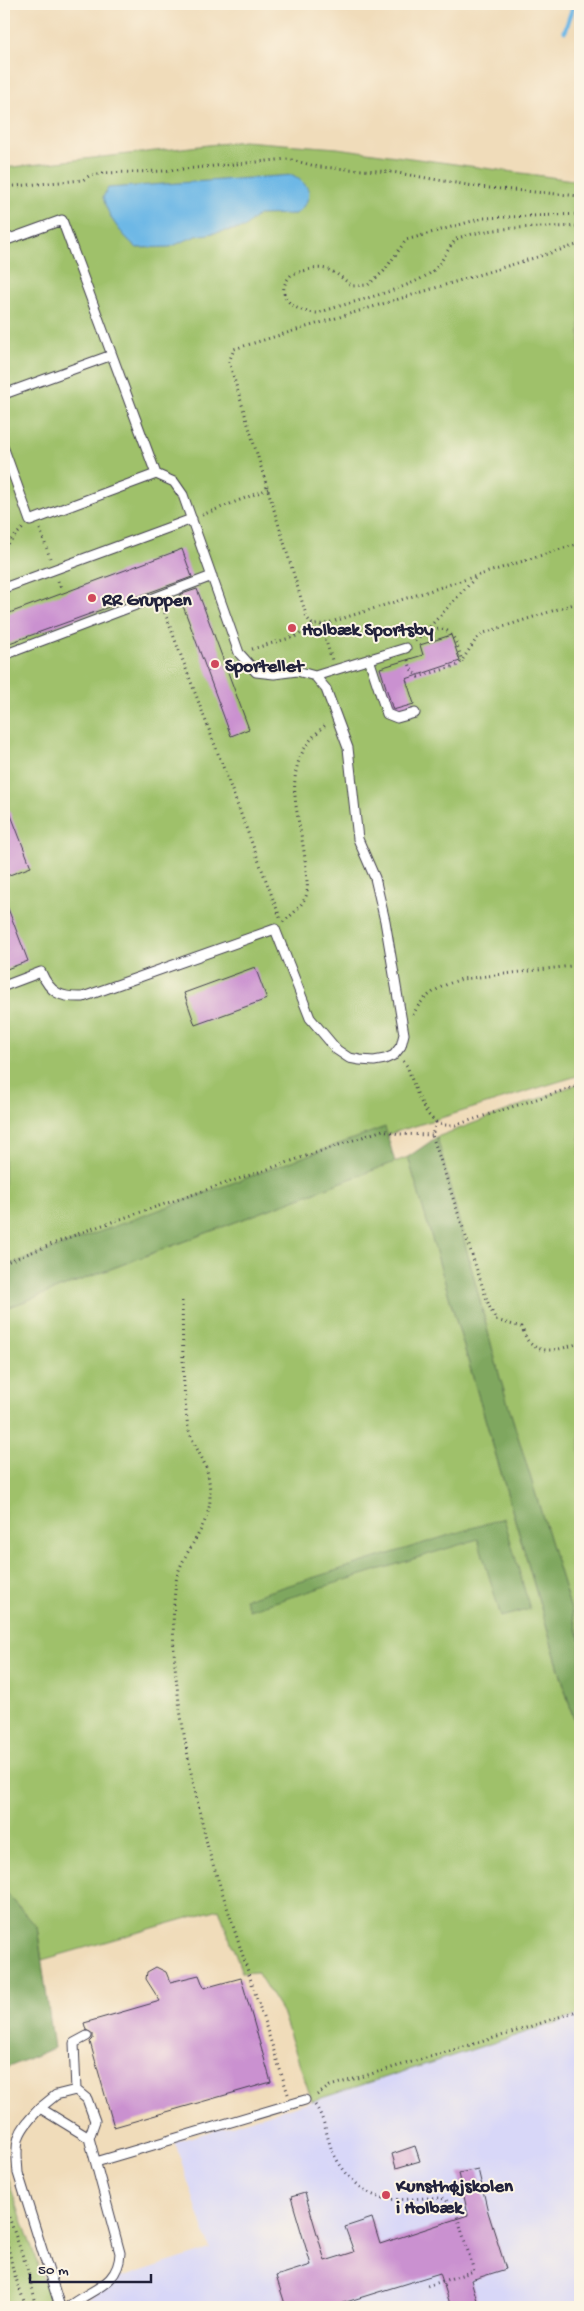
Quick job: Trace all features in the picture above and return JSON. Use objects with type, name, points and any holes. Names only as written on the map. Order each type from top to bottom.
[{"type":"lane","points":[[4,241],[62,220],[156,474]]},
{"type":"lane","points":[[4,394],[112,354]]},
{"type":"lane","points":[[4,449],[34,520],[156,474],[174,482],[180,489],[192,519],[239,653],[256,672],[274,674],[297,671],[315,676],[326,689],[348,748],[358,839],[375,878],[385,921],[404,1034],[402,1046],[394,1055],[385,1059],[367,1061],[349,1058],[338,1050],[310,1018],[275,928],[83,997],[68,998],[57,993],[48,986],[41,972],[4,986]]},
{"type":"lane","points":[[4,588],[192,519]]},
{"type":"lane","points":[[4,654],[212,576]]},
{"type":"lane","points":[[315,676],[406,648]]},
{"type":"lane","points":[[369,659],[387,714],[397,718],[415,713]]},
{"type":"lane","points":[[68,2307],[111,2279],[120,2265],[120,2253],[89,2138],[96,2121],[87,2099],[76,2090],[74,2043],[87,2036]]},
{"type":"lane","points":[[60,2307],[18,2174],[18,2136],[40,2108],[56,2095],[76,2090]]},
{"type":"lane","points":[[96,2162],[305,2100]]},
{"type":"lane","points":[[40,2108],[89,2138]]},
{"type":"path","points":[[4,187],[83,180],[89,176],[114,172],[162,171],[288,159],[319,167],[392,172],[479,187],[580,196]]},
{"type":"path","points":[[580,214],[482,218],[406,240],[384,271],[368,286],[352,286],[334,270],[322,268],[292,274],[283,286],[283,292],[291,304],[304,311],[318,313],[407,284],[429,274],[445,257],[458,238],[482,231],[520,227],[580,226]]},
{"type":"path","points":[[313,625],[307,618],[229,362],[234,350],[580,244]]},
{"type":"path","points":[[192,519],[268,489]]},
{"type":"path","points":[[4,547],[34,520],[54,570]]},
{"type":"path","points":[[239,653],[297,636],[313,625],[580,543]]},
{"type":"path","points":[[477,576],[422,636],[406,648],[411,669],[418,677],[459,665],[475,641],[484,633],[580,602]]},
{"type":"path","points":[[158,596],[281,920],[275,928]]},
{"type":"path","points":[[321,624],[334,669]]},
{"type":"path","points":[[422,636],[442,629],[451,632],[455,637],[462,662]]},
{"type":"path","points":[[275,928],[292,914],[306,896],[304,844],[294,790],[296,767],[314,736],[330,722],[337,719]]},
{"type":"path","points":[[404,1034],[415,1011],[429,995],[444,984],[462,979],[580,965]]},
{"type":"path","points":[[394,1055],[407,1066],[422,1104],[436,1122],[445,1125],[456,1125],[580,1085]]},
{"type":"path","points":[[436,1122],[432,1135],[489,1306],[496,1320],[521,1327],[530,1343],[543,1350],[580,1343]]},
{"type":"path","points":[[4,1263],[96,1227],[383,1130],[399,1134],[432,1135]]},
{"type":"path","points":[[182,1302],[189,1429],[206,1467],[210,1498],[209,1510],[204,1522],[176,1579],[174,1651],[179,1692],[199,1812],[209,1852],[264,2027],[292,2104]]},
{"type":"path","points":[[317,2095],[330,2086],[511,2033],[580,2010]]},
{"type":"path","points":[[305,2100],[312,2102],[321,2116],[332,2150],[341,2166],[366,2191],[389,2199],[439,2198],[445,2200],[455,2209],[474,2271],[427,2286]]},
{"type":"path","points":[[4,2203],[27,2268],[37,2307]]},
{"type":"path","points":[[4,2227],[13,2270],[26,2307]]},
{"type":"shaded area","name":"Kunsthøjskolen i Holbæk","points":[[580,2015],[580,2307],[79,2307],[89,2298],[114,2284],[120,2278],[210,2249],[175,2142],[312,2101]]},
{"type":"green space","name":"Holbæk Sportsby","points":[[244,141],[337,148],[580,181],[580,1075],[389,1134],[4,1274],[4,168]]},
{"type":"green space","points":[[580,1083],[580,1639],[500,1378],[437,1137]]},
{"type":"green space","points":[[385,1127],[395,1162],[4,1309],[4,1267]]},
{"type":"green space","points":[[437,1137],[500,1378],[580,1639],[580,1740],[408,1157]]},
{"type":"green space","points":[[408,1157],[580,1741],[580,2015],[312,2101],[282,2012],[257,1972],[242,1973],[219,1909],[42,1960],[37,1927],[4,1890],[4,1309]]},
{"type":"green space","points":[[504,1518],[530,1609],[501,1617],[478,1539],[249,1610],[245,1599]]},
{"type":"green space","points":[[4,1890],[37,1927],[54,2048],[4,2069]]},
{"type":"green space","points":[[4,2169],[53,2307],[4,2307]]},
{"type":"water","points":[[293,175],[304,184],[309,193],[306,203],[296,214],[258,215],[244,228],[196,236],[170,247],[137,248],[116,225],[108,212],[103,197],[108,188]]},
{"type":"building","points":[[182,549],[192,577],[4,645],[4,615]]},
{"type":"building","name":"Sportellet","points":[[197,589],[249,729],[231,736],[179,595]]},
{"type":"building","points":[[451,635],[460,661],[406,679],[414,704],[393,710],[380,668],[423,655],[420,645]]},
{"type":"building","points":[[4,797],[31,867],[4,877]]},
{"type":"building","points":[[4,898],[28,961],[4,970]]},
{"type":"building","points":[[255,967],[267,999],[195,1025],[184,993]]},
{"type":"building","points":[[156,1967],[166,1972],[170,1982],[199,1975],[204,1988],[241,1978],[271,2082],[114,2127],[90,2042],[93,2039],[93,2034],[86,2030],[84,2023],[160,2001],[146,1979],[147,1972]]},
{"type":"building","points":[[415,2146],[420,2161],[396,2168],[392,2154]]},
{"type":"building","points":[[478,2169],[488,2212],[506,2269],[471,2280],[479,2307],[451,2307],[440,2273],[330,2307],[286,2307],[276,2276],[311,2265],[291,2197],[305,2193],[325,2261],[354,2252],[345,2227],[372,2218],[380,2244],[468,2215],[459,2173]]},
{"type":"waterway","points":[[565,31],[574,4]]},
{"type":"place","name":"RR Gruppen","points":[[92,598]]},
{"type":"place","name":"Holbæk Sportsby","points":[[292,628]]},
{"type":"place","name":"Sportellet","points":[[215,664]]},
{"type":"place","name":"Kunsthøjskolen i Holbæk","points":[[386,2195]]}]
